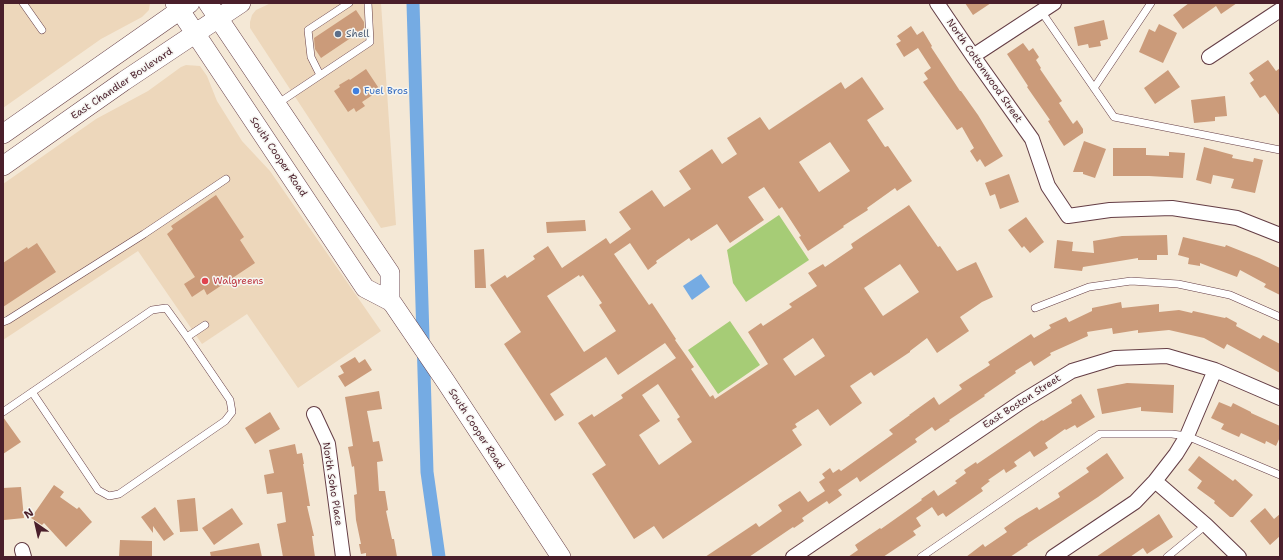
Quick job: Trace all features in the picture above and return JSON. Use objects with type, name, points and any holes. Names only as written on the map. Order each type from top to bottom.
[{"type":"main road","name":"East Chandler Boulevard","points":[[3,166],[106,94],[196,34],[213,11],[240,3]]},
{"type":"main road","points":[[3,134],[181,5]]},
{"type":"main road","name":"South Cooper Road","points":[[181,5],[196,34],[365,288],[390,301],[442,376],[561,557]]},
{"type":"main road","points":[[213,11],[390,273],[390,301]]},
{"type":"street","name":"North Cottonwood Street","points":[[937,3],[1032,139],[1048,186],[1068,216],[1110,210],[1172,208],[1237,218],[1280,236]]},
{"type":"street","points":[[973,56],[1054,3]]},
{"type":"street","points":[[1209,57],[1278,9]]},
{"type":"street","name":"East Boston Street","points":[[793,557],[1021,402],[1072,370],[1115,358],[1167,356],[1215,370],[1280,398]]},
{"type":"street","points":[[1053,557],[1135,502],[1155,481],[1176,454],[1187,436],[1215,370]]},
{"type":"street","name":"North Soho Place","points":[[314,414],[328,444],[343,557]]},
{"type":"street","points":[[1155,481],[1206,525],[1239,557]]},
{"type":"lane","points":[[23,3],[42,30]]},
{"type":"lane","points":[[320,75],[311,57],[308,30],[349,3]]},
{"type":"lane","points":[[277,104],[370,42],[368,3]]},
{"type":"lane","points":[[1094,88],[1152,3]]},
{"type":"lane","points":[[1041,11],[1114,117],[1280,150]]},
{"type":"lane","points":[[3,322],[144,234],[226,179]]},
{"type":"lane","points":[[1035,308],[1089,287],[1131,282],[1178,284],[1230,295],[1280,317]]},
{"type":"lane","points":[[3,412],[32,392],[152,310],[166,308],[230,400],[232,412],[225,421],[119,494],[109,496],[98,490],[32,392]]},
{"type":"lane","points":[[187,337],[205,324]]},
{"type":"lane","points":[[921,557],[1100,434],[1172,434],[1187,436],[1280,474]]},
{"type":"lane","points":[[1167,557],[1206,525]]},
{"type":"shaded area","points":[[3,3],[150,3],[149,10],[142,17],[101,39],[3,108]]},
{"type":"shaded area","points":[[271,3],[381,3],[396,225],[381,228],[250,28],[252,15],[256,10]]},
{"type":"shaded area","points":[[186,65],[200,66],[207,76],[217,101],[242,141],[270,171],[381,331],[298,388],[247,314],[202,344],[138,251],[3,340],[3,184],[96,119],[148,91]]},
{"type":"green space","points":[[779,215],[809,260],[746,302],[733,283],[727,250]]},
{"type":"green space","points":[[730,321],[760,365],[718,394],[688,350]]},
{"type":"water","points":[[701,274],[710,287],[692,300],[683,286]]},
{"type":"building","points":[[965,3],[991,3],[973,15]]},
{"type":"building","points":[[1189,3],[1237,3],[1221,14],[1216,6],[1183,29],[1173,15]]},
{"type":"building","name":"Shell","points":[[356,10],[364,22],[364,29],[321,58],[315,49],[314,38]]},
{"type":"building","points":[[1104,20],[1108,39],[1100,41],[1101,46],[1089,48],[1088,44],[1078,46],[1074,27]]},
{"type":"building","points":[[1159,24],[1177,33],[1163,63],[1139,52],[1149,29],[1155,32]]},
{"type":"building","points":[[911,26],[917,35],[923,31],[932,46],[931,47],[978,115],[1003,156],[985,167],[980,159],[977,162],[970,151],[974,148],[962,127],[957,130],[923,82],[928,79],[924,73],[931,68],[918,48],[904,57],[896,44],[901,41],[897,36]]},
{"type":"building","points":[[1023,43],[1029,51],[1033,48],[1039,57],[1036,60],[1041,68],[1040,69],[1062,101],[1059,103],[1073,124],[1077,120],[1083,129],[1083,133],[1064,146],[1048,121],[1050,120],[1027,87],[1028,86],[1007,54]]},
{"type":"building","points":[[1268,60],[1276,71],[1280,68],[1280,116],[1265,95],[1260,98],[1250,83],[1254,80],[1249,73]]},
{"type":"building","name":"Fuel Bros","points":[[366,69],[380,90],[362,102],[365,106],[356,112],[354,108],[348,112],[334,91],[340,87],[339,85],[349,79],[350,80]]},
{"type":"building","points":[[1168,70],[1180,87],[1155,104],[1144,88]]},
{"type":"building","points":[[862,77],[884,109],[867,120],[885,147],[888,146],[912,181],[897,191],[895,188],[867,208],[868,210],[808,251],[799,237],[801,236],[782,207],[779,209],[764,187],[748,197],[764,220],[730,243],[717,224],[691,241],[689,238],[656,261],[657,263],[648,270],[630,243],[614,254],[649,305],[652,303],[694,367],[691,369],[710,397],[713,395],[715,399],[768,364],[748,332],[761,323],[763,326],[792,307],[789,304],[817,286],[808,273],[823,264],[825,267],[853,248],[851,244],[909,205],[938,247],[940,246],[957,271],[976,262],[993,297],[982,302],[960,317],[969,331],[937,353],[927,338],[910,352],[874,376],[871,372],[850,386],[862,403],[830,426],[818,409],[795,424],[797,427],[792,430],[802,445],[663,539],[654,526],[634,539],[592,474],[606,465],[578,423],[592,414],[594,417],[623,398],[621,395],[676,358],[665,343],[618,375],[606,357],[550,394],[564,415],[555,421],[504,344],[521,332],[490,285],[505,275],[507,278],[535,259],[533,256],[548,246],[562,268],[606,238],[610,244],[631,229],[619,212],[652,190],[664,207],[691,189],[679,171],[712,149],[722,164],[737,154],[727,138],[760,117],[769,130],[841,82],[845,89]],"holes":[[[830,142],[850,171],[819,192],[799,162]],[[900,264],[919,292],[883,316],[864,288]],[[579,275],[580,277],[583,275],[602,303],[599,305],[616,331],[584,352],[547,296]],[[813,338],[825,356],[795,376],[783,359]],[[658,384],[680,417],[677,419],[692,442],[659,465],[639,435],[660,421],[642,395]]]},
{"type":"building","points":[[1225,96],[1227,116],[1215,117],[1215,121],[1194,123],[1191,100]]},
{"type":"building","points":[[1084,141],[1106,149],[1095,178],[1083,174],[1083,172],[1073,172]]},
{"type":"building","points":[[1204,147],[1233,155],[1232,158],[1253,162],[1254,158],[1263,160],[1255,193],[1231,188],[1234,179],[1213,175],[1211,184],[1196,180]]},
{"type":"building","points":[[1113,148],[1146,148],[1146,155],[1169,156],[1169,152],[1185,153],[1183,178],[1113,176]]},
{"type":"building","points":[[1009,174],[1019,202],[1000,209],[995,194],[990,196],[985,183]]},
{"type":"building","name":"Walgreens","points":[[216,195],[244,237],[240,240],[255,263],[207,295],[204,289],[192,297],[184,284],[195,277],[167,234],[173,229],[171,226]]},
{"type":"building","points":[[1026,217],[1044,242],[1030,253],[1024,246],[1022,248],[1008,230]]},
{"type":"building","points":[[585,220],[586,231],[547,233],[546,222]]},
{"type":"building","points":[[1167,235],[1168,255],[1157,255],[1157,260],[1138,260],[1138,258],[1083,267],[1082,271],[1054,268],[1057,240],[1073,242],[1072,251],[1094,253],[1093,241],[1122,236]]},
{"type":"building","points":[[1183,237],[1225,247],[1226,245],[1280,268],[1280,295],[1264,287],[1266,284],[1240,270],[1237,277],[1200,263],[1200,266],[1188,264],[1189,258],[1178,255]]},
{"type":"building","points":[[37,243],[56,272],[3,307],[3,263],[27,247],[28,249]]},
{"type":"building","points":[[484,249],[486,288],[475,288],[474,250]]},
{"type":"building","points":[[1121,302],[1122,308],[1159,304],[1159,312],[1179,310],[1192,313],[1193,311],[1226,317],[1237,323],[1236,326],[1260,339],[1263,335],[1280,344],[1280,373],[1227,344],[1224,349],[1204,338],[1169,330],[1138,333],[1138,330],[1113,334],[1112,328],[1087,332],[1088,336],[1050,353],[1051,355],[1034,366],[1031,361],[1015,371],[1016,373],[949,420],[950,421],[935,431],[932,427],[915,439],[917,442],[860,482],[857,477],[838,490],[842,495],[829,504],[827,501],[802,518],[804,521],[749,557],[705,557],[756,523],[759,527],[782,511],[778,505],[800,491],[808,502],[825,491],[819,482],[825,478],[822,474],[830,468],[833,473],[839,469],[841,471],[893,434],[889,430],[909,415],[934,397],[939,405],[962,389],[959,385],[990,365],[988,362],[1031,334],[1034,338],[1051,328],[1049,325],[1066,317],[1069,322],[1092,311],[1092,308]]},
{"type":"building","points":[[355,357],[359,363],[365,359],[372,370],[345,387],[338,376],[344,373],[340,366]]},
{"type":"building","points":[[1127,383],[1174,385],[1173,413],[1141,411],[1141,407],[1102,414],[1097,389]]},
{"type":"building","points":[[379,391],[382,409],[367,411],[373,442],[379,441],[383,461],[377,462],[379,491],[385,491],[388,510],[386,511],[392,539],[394,539],[397,557],[366,557],[366,553],[361,554],[354,495],[357,494],[354,466],[352,467],[348,447],[353,446],[345,397]]},
{"type":"building","points":[[1081,394],[1095,417],[1077,428],[1075,425],[1066,430],[1065,429],[1045,443],[1048,448],[1034,457],[1030,451],[1014,462],[1017,466],[1006,473],[1004,469],[988,480],[990,481],[981,488],[983,491],[946,517],[943,513],[938,516],[932,507],[916,518],[921,526],[913,531],[916,535],[883,557],[848,557],[858,550],[855,545],[880,528],[881,529],[934,490],[938,496],[957,483],[955,481],[966,473],[964,470],[976,462],[977,464],[1042,420],[1043,421],[1072,403],[1071,400]]},
{"type":"building","points":[[1219,402],[1231,407],[1233,403],[1280,426],[1280,437],[1276,446],[1266,441],[1265,444],[1241,433],[1239,437],[1221,429],[1224,424],[1211,418]]},
{"type":"building","points":[[270,412],[280,429],[255,444],[245,428]]},
{"type":"building","points":[[3,417],[21,442],[3,454]]},
{"type":"building","points":[[295,444],[297,454],[302,453],[304,464],[310,506],[307,506],[314,536],[312,536],[315,557],[283,557],[277,524],[286,522],[282,492],[267,494],[264,475],[274,473],[269,450]]},
{"type":"building","points":[[1107,453],[1124,478],[1010,557],[966,557],[983,544],[985,547],[1007,532],[1004,528],[1017,519],[1037,507],[1039,510],[1060,497],[1058,493],[1089,472],[1086,468]]},
{"type":"building","points":[[1199,456],[1233,481],[1235,479],[1253,495],[1233,517],[1230,517],[1214,503],[1215,501],[1197,488],[1202,481],[1188,470]]},
{"type":"building","points":[[54,485],[64,492],[60,497],[77,509],[79,507],[92,522],[66,547],[44,523],[42,525],[31,518]]},
{"type":"building","points":[[21,487],[24,518],[4,520],[3,488]]},
{"type":"building","points":[[195,498],[198,531],[180,532],[177,500]]},
{"type":"building","points":[[155,507],[174,534],[164,541],[153,526],[153,533],[141,517]]},
{"type":"building","points":[[232,508],[243,524],[214,545],[202,528]]},
{"type":"building","points":[[1265,508],[1274,519],[1280,514],[1280,536],[1270,545],[1250,521]]},
{"type":"building","points":[[1159,514],[1173,537],[1147,554],[1143,548],[1130,557],[1096,557]]},
{"type":"building","points":[[120,540],[152,541],[152,557],[119,557]]},
{"type":"building","points":[[259,543],[262,557],[211,557],[210,552]]},
{"type":"waterway","points":[[413,3],[427,472],[439,557]]},
{"type":"place","name":"Shell","points":[[338,34]]},
{"type":"place","name":"Fuel Bros","points":[[356,91]]},
{"type":"place","name":"Walgreens","points":[[205,281]]}]
